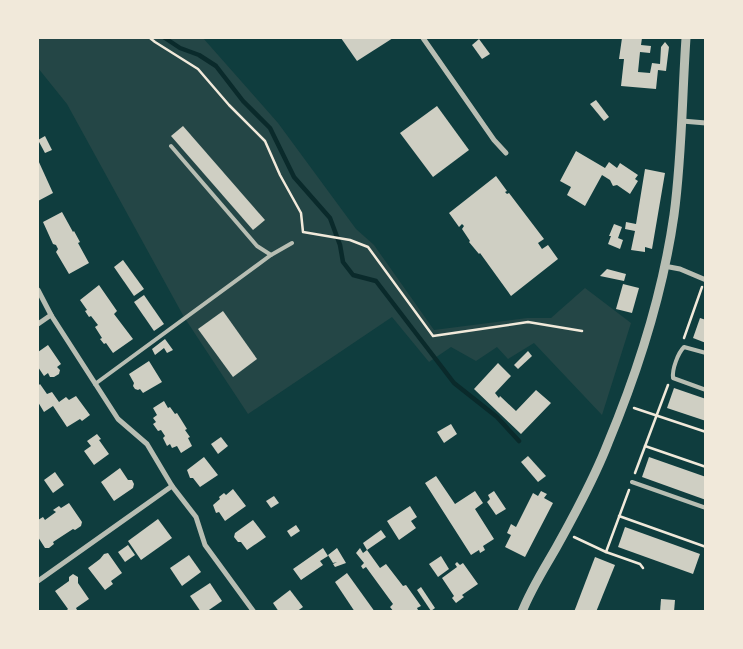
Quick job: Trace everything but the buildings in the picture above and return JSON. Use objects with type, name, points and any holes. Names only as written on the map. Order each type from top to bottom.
[{"type":"street","points":[[423,38],[494,140],[506,153]]},
{"type":"street","points":[[522,612],[600,463],[623,404],[648,327],[664,266],[676,197],[686,38]]},
{"type":"street","points":[[682,121],[706,123]]},
{"type":"street","points":[[664,266],[680,268],[705,280]]},
{"type":"street","points":[[38,290],[51,315],[118,419],[147,444],[172,486],[196,516],[205,546],[254,612]]},
{"type":"street","points":[[38,324],[51,315]]},
{"type":"street","points":[[38,581],[172,486]]},
{"type":"lane","points":[[171,146],[257,246],[271,256]]},
{"type":"lane","points":[[95,384],[271,256],[292,243]]},
{"type":"lane","points":[[706,353],[684,347],[672,373],[673,378],[706,390]]},
{"type":"lane","points":[[632,482],[706,508]]},
{"type":"path","points":[[150,38],[198,69],[229,105],[266,141],[280,175],[301,213],[303,232],[350,240],[368,246],[433,336],[528,322],[582,331]]},
{"type":"path","points":[[684,347],[683,341],[705,280]]},
{"type":"path","points":[[606,552],[656,415],[669,382],[673,378]]},
{"type":"path","points":[[623,404],[706,432]]},
{"type":"path","points":[[645,446],[706,467]]},
{"type":"path","points":[[619,516],[706,547]]},
{"type":"path","points":[[564,532],[606,552],[640,564],[643,568]]},
{"type":"shaded area","points":[[38,38],[203,38],[278,123],[356,229],[374,245],[434,330],[527,318],[551,318],[585,288],[631,323],[602,415],[534,343],[508,359],[497,347],[476,361],[451,347],[429,362],[392,317],[248,414],[184,317],[67,104],[38,68]]},
{"type":"waterway","points":[[165,38],[180,48],[199,55],[216,66],[243,101],[270,128],[294,177],[330,218],[340,245],[343,262],[353,275],[376,281],[454,383],[497,417],[519,441]]}]
